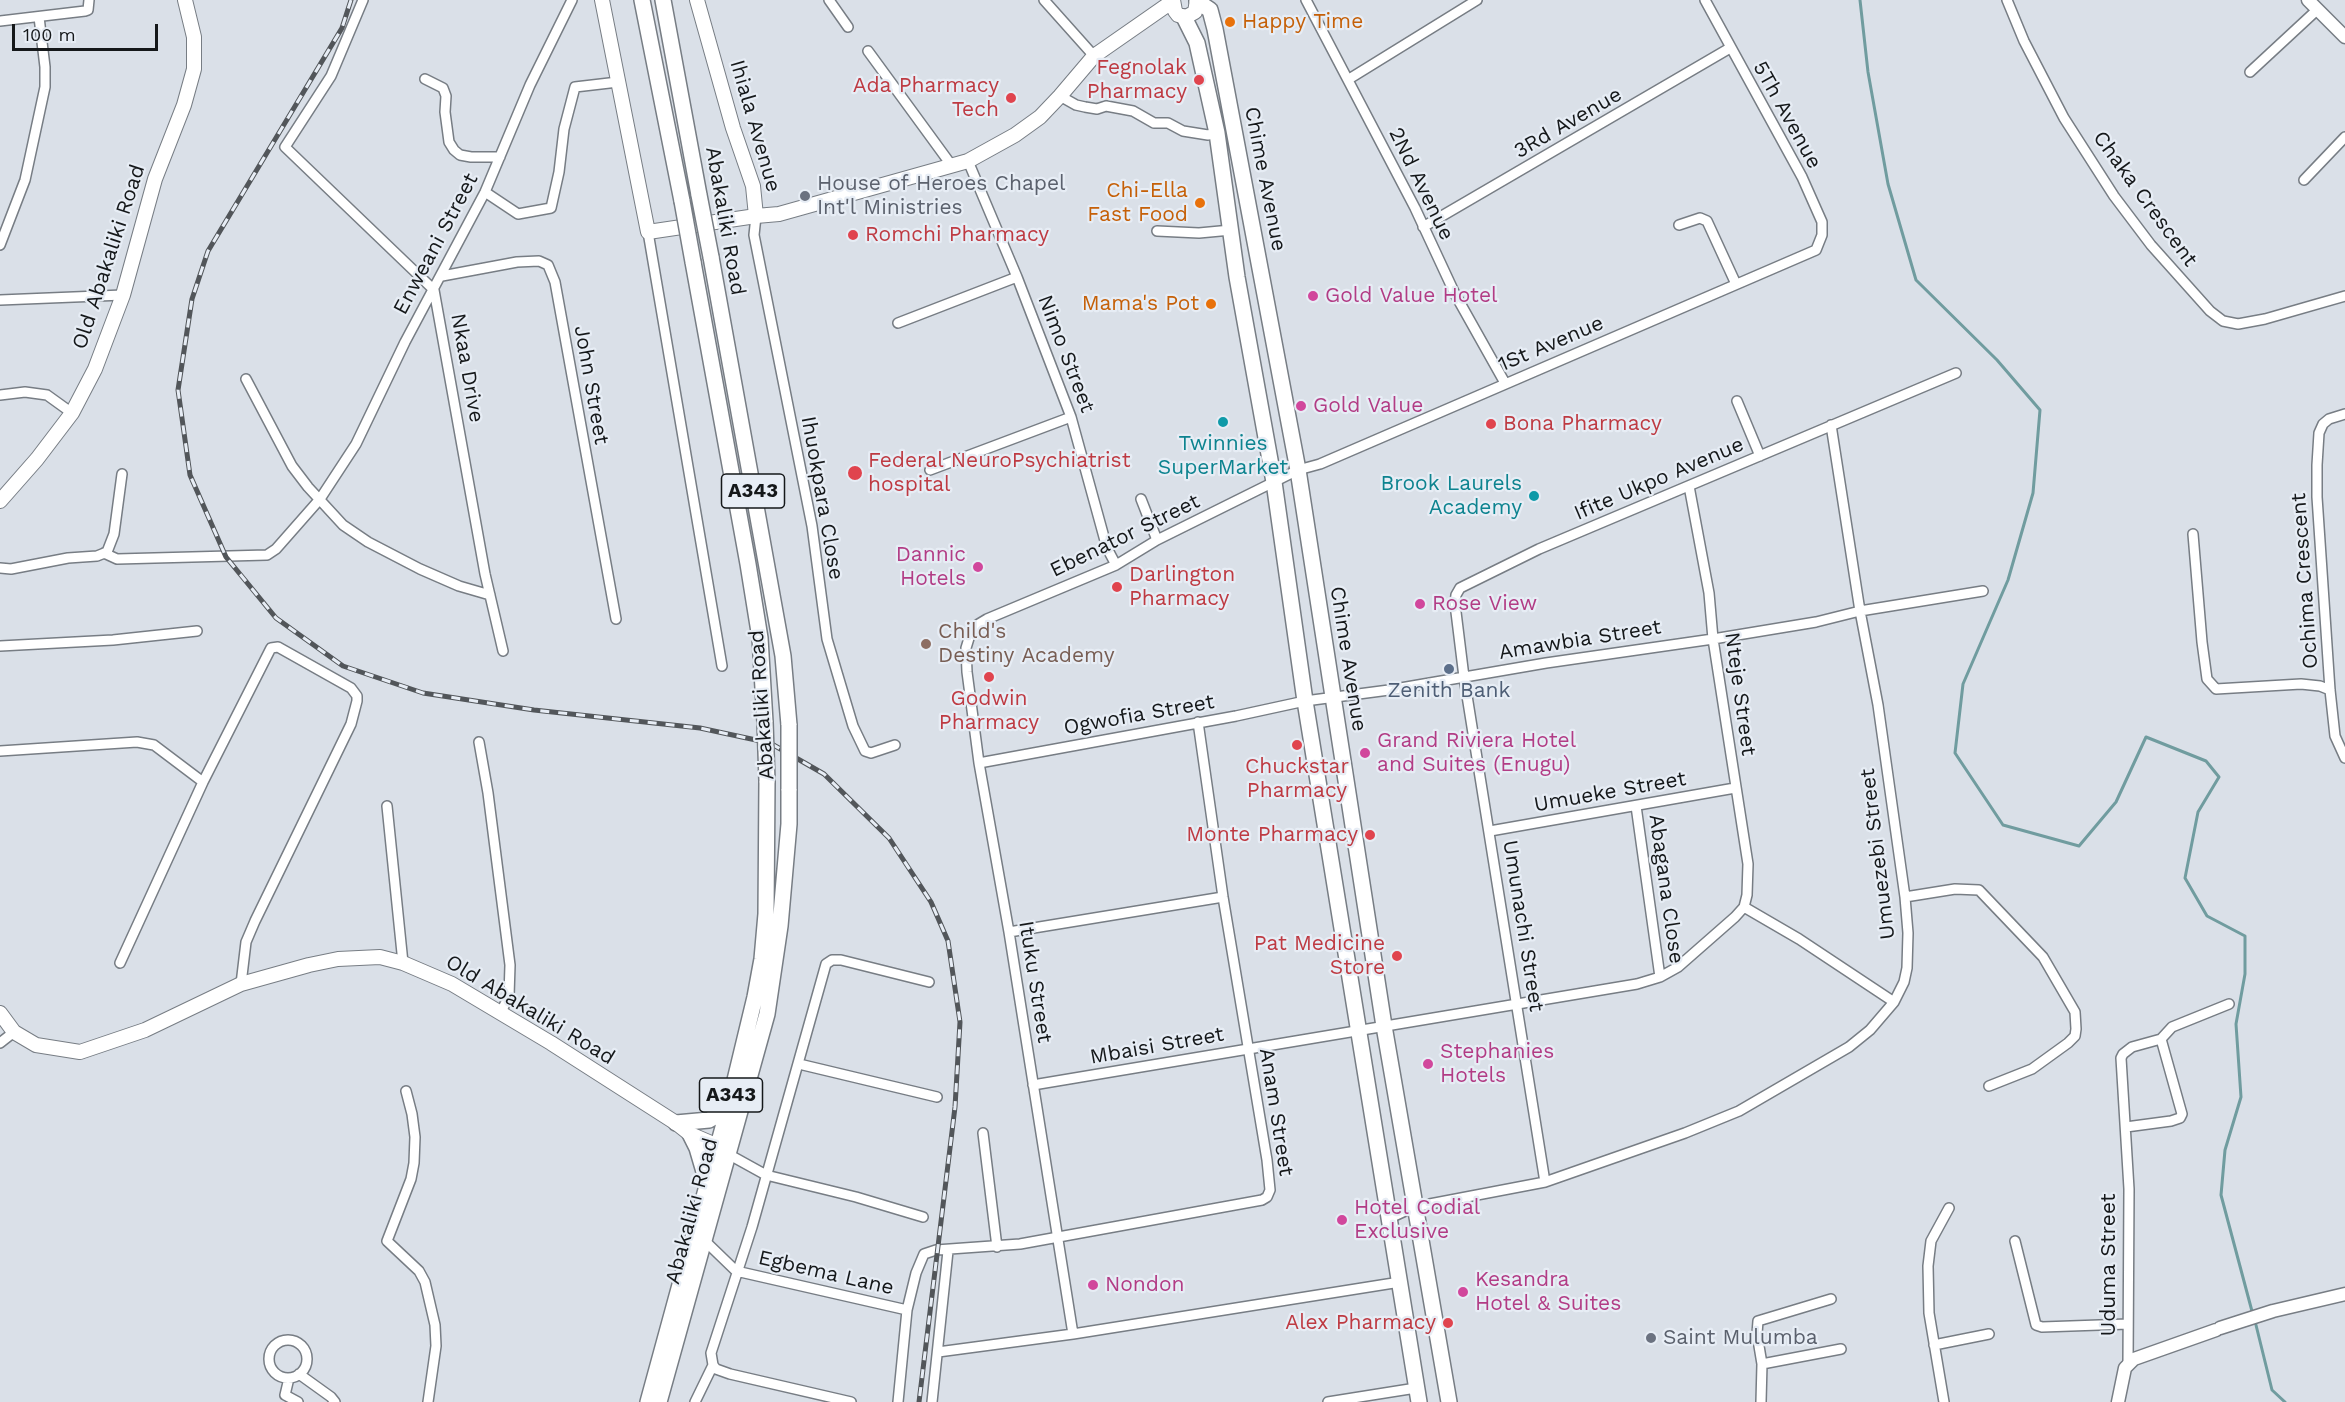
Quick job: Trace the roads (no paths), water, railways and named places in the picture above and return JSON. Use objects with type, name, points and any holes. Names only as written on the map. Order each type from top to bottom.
[{"type":"main road","name":"Old Abakaliki Road","points":[[0,501],[37,459],[72,413],[95,369],[123,295],[155,179],[184,105],[194,69],[194,37],[185,0]]},
{"type":"main road","points":[[602,0],[648,232],[756,216]]},
{"type":"main road","name":"Abakaliki Road","points":[[642,0],[682,201],[752,585],[760,638],[766,781],[766,914],[762,959],[747,1035],[728,1109],[723,1150],[705,1241],[660,1402]]},
{"type":"main road","name":"Abakaliki Road","points":[[648,1402],[708,1183],[723,1150],[761,1036],[771,989],[780,926],[789,824],[789,725],[783,656],[663,0]]},
{"type":"main road","name":"Ihiala Avenue","points":[[697,0],[733,128],[753,186],[756,216],[779,214],[968,161],[1015,135],[1040,117],[1094,56],[1173,1]]},
{"type":"main road","points":[[1173,1],[1172,7],[1181,16]]},
{"type":"main road","points":[[1139,23],[1191,15],[1195,12],[1197,1]]},
{"type":"main road","name":"Chime Avenue","points":[[1197,1],[1210,10],[1215,29],[1298,470],[1384,1026],[1449,1402]]},
{"type":"main road","name":"Chime Avenue","points":[[1181,16],[1197,44],[1217,133],[1237,277],[1274,482],[1305,700],[1401,1282],[1417,1395]]},
{"type":"main road","name":"Old Abakaliki Road","points":[[0,1013],[14,1032],[36,1045],[80,1052],[145,1030],[241,984],[309,965],[380,957],[403,963],[452,984],[501,1012],[690,1134],[723,1150]]},
{"type":"main road","points":[[676,1123],[709,1120],[728,1109]]},
{"type":"main road","points":[[690,1134],[708,1183]]},
{"type":"street","points":[[0,21],[84,11],[88,9],[89,0]]},
{"type":"street","name":"Nkaa Drive","points":[[363,0],[331,76],[285,147],[434,290],[490,595],[503,651]]},
{"type":"street","name":"Enweani Street","points":[[104,553],[117,559],[267,555],[276,549],[320,499],[356,444],[405,342],[485,192],[530,86],[572,0]]},
{"type":"street","points":[[829,0],[848,27]]},
{"type":"street","points":[[1044,0],[1094,56]]},
{"type":"street","name":"2Nd Avenue","points":[[1306,0],[1349,79],[1424,227],[1455,294],[1505,383]]},
{"type":"street","points":[[1349,79],[1478,0]]},
{"type":"street","name":"5Th Avenue","points":[[1705,0],[1802,177],[1822,222],[1822,235],[1816,250]]},
{"type":"street","name":"Chaka Crescent","points":[[2007,0],[2024,41],[2064,118],[2114,196],[2151,245],[2216,316],[2223,321],[2238,324],[2265,319],[2345,296]]},
{"type":"street","points":[[2250,72],[2312,3],[2345,37]]},
{"type":"street","points":[[0,245],[25,180],[45,87],[39,16]]},
{"type":"street","name":"3Rd Avenue","points":[[1424,227],[1730,48]]},
{"type":"street","points":[[868,51],[952,166]]},
{"type":"street","points":[[425,79],[443,88],[446,96],[445,112],[449,142],[454,150],[460,155],[471,157],[500,157]]},
{"type":"street","points":[[485,192],[518,214],[551,208],[559,172],[564,129],[574,87],[618,82]]},
{"type":"street","points":[[1060,96],[1085,107],[1097,109],[1106,105],[1133,111],[1154,123],[1168,123],[1183,132],[1209,135],[1217,133]]},
{"type":"street","points":[[2304,180],[2345,136]]},
{"type":"street","name":"Nimo Street","points":[[968,161],[1017,277],[1071,417],[1107,548],[1116,565]]},
{"type":"street","name":"Ihuokpara Close","points":[[756,216],[754,235],[812,526],[827,639],[853,726],[865,751],[871,753],[895,745]]},
{"type":"street","points":[[1679,225],[1700,218],[1707,221],[1736,284]]},
{"type":"street","points":[[1156,231],[1199,233],[1231,230]]},
{"type":"street","points":[[648,232],[722,666]]},
{"type":"street","name":"1St Avenue","points":[[1298,470],[1320,464],[1816,250]]},
{"type":"street","name":"John Street","points":[[442,276],[517,262],[539,261],[548,265],[555,282],[616,619]]},
{"type":"street","points":[[898,323],[1017,277]]},
{"type":"street","points":[[0,300],[123,295]]},
{"type":"street","name":"Ifite Ukpo Avenue","points":[[1464,676],[1455,604],[1460,588],[1539,549],[1956,373]]},
{"type":"street","points":[[246,379],[292,466],[343,525],[368,542],[420,569],[459,586],[490,595]]},
{"type":"street","points":[[0,395],[25,392],[47,395],[72,413]]},
{"type":"street","points":[[1737,401],[1760,456]]},
{"type":"street","name":"Ochima Crescent","points":[[2345,414],[2329,419],[2323,424],[2319,433],[2317,465],[2317,497],[2330,690],[2335,736],[2345,758]]},
{"type":"street","points":[[930,470],[1071,417]]},
{"type":"street","name":"Umuezebi Street","points":[[1390,1218],[1414,1207],[1545,1182],[1739,1112],[1849,1047],[1870,1030],[1894,1002],[1904,982],[1906,968],[1908,933],[1905,897],[1878,705],[1860,611],[1831,425]]},
{"type":"street","name":"Ebenator Street","points":[[970,635],[977,625],[987,619],[1116,565],[1157,540],[1298,470]]},
{"type":"street","points":[[0,568],[11,569],[104,553],[110,548],[114,534],[122,474]]},
{"type":"street","name":"Nteje Street","points":[[1689,486],[1709,593],[1713,639],[1748,864],[1747,895],[1744,907]]},
{"type":"street","points":[[1141,499],[1157,540]]},
{"type":"street","points":[[2193,534],[2207,679],[2216,689],[2301,684],[2320,686],[2330,690]]},
{"type":"street","name":"Amawbia Street","points":[[1305,700],[1389,690],[1464,676],[1713,639],[1816,622],[1860,611],[1983,591]]},
{"type":"street","points":[[0,646],[113,640],[197,631]]},
{"type":"street","name":"Ituku Street","points":[[970,635],[966,648],[967,672],[979,762],[1009,932],[1073,1334]]},
{"type":"street","points":[[120,963],[203,782],[271,648],[278,647],[355,692],[357,701],[351,724],[246,942],[241,984]]},
{"type":"street","name":"Umunachi Street","points":[[1464,676],[1545,1182]]},
{"type":"street","name":"Ogwofia Street","points":[[979,762],[1236,716],[1305,700]]},
{"type":"street","name":"Anam Street","points":[[907,1310],[916,1273],[924,1254],[936,1250],[997,1247],[1262,1200],[1267,1197],[1270,1190],[1267,1160],[1223,897],[1198,722]]},
{"type":"street","points":[[0,751],[137,742],[154,745],[203,782]]},
{"type":"street","points":[[479,742],[488,793],[510,965],[509,996],[501,1012]]},
{"type":"street","name":"Umueke Street","points":[[1490,831],[1735,788]]},
{"type":"street","points":[[387,806],[403,963]]},
{"type":"street","name":"Abagana Close","points":[[1636,806],[1660,977]]},
{"type":"street","points":[[1905,897],[1954,889],[1979,890],[2043,957],[2074,1012],[2076,1029],[2068,1043],[2032,1069],[1989,1086]]},
{"type":"street","points":[[1009,932],[1223,897]]},
{"type":"street","points":[[1384,1026],[1637,984],[1660,977],[1678,967],[1744,907],[1799,939],[1894,1002]]},
{"type":"street","points":[[695,1402],[712,1365],[711,1353],[752,1227],[829,962],[840,960],[929,982]]},
{"type":"street","name":"Uduma Street","points":[[2118,1402],[2123,1372],[2128,1364],[2129,1189],[2123,1054],[2132,1047],[2162,1040],[2172,1027],[2229,1004]]},
{"type":"street","name":"Mbaisi Street","points":[[1033,1085],[1384,1026]]},
{"type":"street","points":[[0,1043],[14,1032]]},
{"type":"street","points":[[2126,1127],[2171,1121],[2180,1118],[2182,1114],[2162,1040]]},
{"type":"street","points":[[799,1064],[937,1097]]},
{"type":"street","points":[[406,1091],[416,1137],[414,1163],[408,1188],[387,1241],[419,1271],[425,1282],[435,1325],[436,1346],[428,1402]]},
{"type":"street","points":[[983,1133],[997,1247]]},
{"type":"street","points":[[723,1150],[766,1175],[856,1197],[923,1217]]},
{"type":"street","points":[[1944,1402],[1929,1313],[1929,1246],[1949,1208]]},
{"type":"street","points":[[705,1241],[736,1271]]},
{"type":"street","points":[[2015,1241],[2036,1325],[2042,1327],[2128,1324]]},
{"type":"street","points":[[932,1402],[948,1251]]},
{"type":"street","name":"Egbema Lane","points":[[736,1271],[907,1310]]},
{"type":"street","points":[[938,1352],[1073,1334],[1401,1282]]},
{"type":"street","points":[[2128,1364],[2134,1359],[2178,1342],[2273,1311],[2345,1294]]},
{"type":"street","points":[[1761,1402],[1762,1364],[1757,1334],[1758,1320],[1831,1299]]},
{"type":"street","points":[[898,1402],[907,1310]]},
{"type":"street","points":[[1934,1344],[1989,1334]]},
{"type":"street","points":[[281,1340],[292,1340],[302,1345],[307,1355],[306,1366],[299,1374],[289,1378],[278,1376],[273,1372],[268,1357],[272,1347],[281,1340]]},
{"type":"street","points":[[1762,1364],[1840,1349]]},
{"type":"street","points":[[712,1365],[730,1374],[851,1402]]},
{"type":"street","points":[[299,1374],[335,1402]]},
{"type":"street","points":[[289,1378],[282,1398],[298,1402]]},
{"type":"street","points":[[1328,1402],[1417,1395]]},
{"type":"waterway","points":[[1860,0],[1868,72],[1888,184],[1916,280],[1997,360],[2040,410],[2033,493],[2008,580],[1963,684],[1955,753],[2003,825],[2079,846],[2116,802],[2146,737],[2206,761],[2219,777],[2198,812],[2185,878],[2207,916],[2245,936],[2245,974],[2236,1024],[2241,1097],[2225,1150],[2221,1195],[2253,1315]]},
{"type":"waterway","points":[[2255,1321],[2272,1390],[2285,1402]]},
{"type":"railway","points":[[351,0],[342,28],[208,251],[192,299],[178,390],[190,475],[226,557],[276,618],[343,666],[423,693],[534,710],[700,728],[770,743],[824,774],[889,838],[931,902],[948,941],[960,1022],[955,1107],[919,1402]]},
{"type":"place","name":"Happy Time","points":[[1230,22]]},
{"type":"place","name":"Fegnolak Pharmacy","points":[[1199,80]]},
{"type":"place","name":"Ada Pharmacy Tech","points":[[1011,98]]},
{"type":"place","name":"House of Heroes Chapel Int'l Ministries","points":[[805,196]]},
{"type":"place","name":"Chi-Ella Fast Food","points":[[1200,203]]},
{"type":"place","name":"Romchi Pharmacy","points":[[853,235]]},
{"type":"place","name":"Gold Value Hotel","points":[[1313,296]]},
{"type":"place","name":"Mama's Pot","points":[[1211,304]]},
{"type":"place","name":"Gold Value","points":[[1301,406]]},
{"type":"place","name":"Twinnies SuperMarket","points":[[1223,422]]},
{"type":"place","name":"Bona Pharmacy","points":[[1491,424]]},
{"type":"place","name":"Federal NeuroPsychiatrist hospital","points":[[855,473]]},
{"type":"place","name":"Brook Laurels Academy","points":[[1534,496]]},
{"type":"place","name":"Dannic Hotels","points":[[978,567]]},
{"type":"place","name":"Darlington Pharmacy","points":[[1117,587]]},
{"type":"place","name":"Rose View","points":[[1420,604]]},
{"type":"place","name":"Child's Destiny Academy","points":[[926,644]]},
{"type":"place","name":"Zenith Bank","points":[[1449,669]]},
{"type":"place","name":"Godwin Pharmacy","points":[[989,677]]},
{"type":"place","name":"Chuckstar Pharmacy","points":[[1297,745]]},
{"type":"place","name":"Grand Riviera Hotel and Suites (Enugu)","points":[[1365,753]]},
{"type":"place","name":"Monte Pharmacy","points":[[1370,835]]},
{"type":"place","name":"Pat Medicine Store","points":[[1397,956]]},
{"type":"place","name":"Stephanies Hotels","points":[[1428,1064]]},
{"type":"place","name":"Hotel Codial Exclusive","points":[[1342,1220]]},
{"type":"place","name":"Nondon","points":[[1093,1285]]},
{"type":"place","name":"Kesandra Hotel & Suites","points":[[1463,1292]]},
{"type":"place","name":"Alex Pharmacy","points":[[1448,1323]]},
{"type":"place","name":"Saint Mulumba","points":[[1651,1338]]}]
